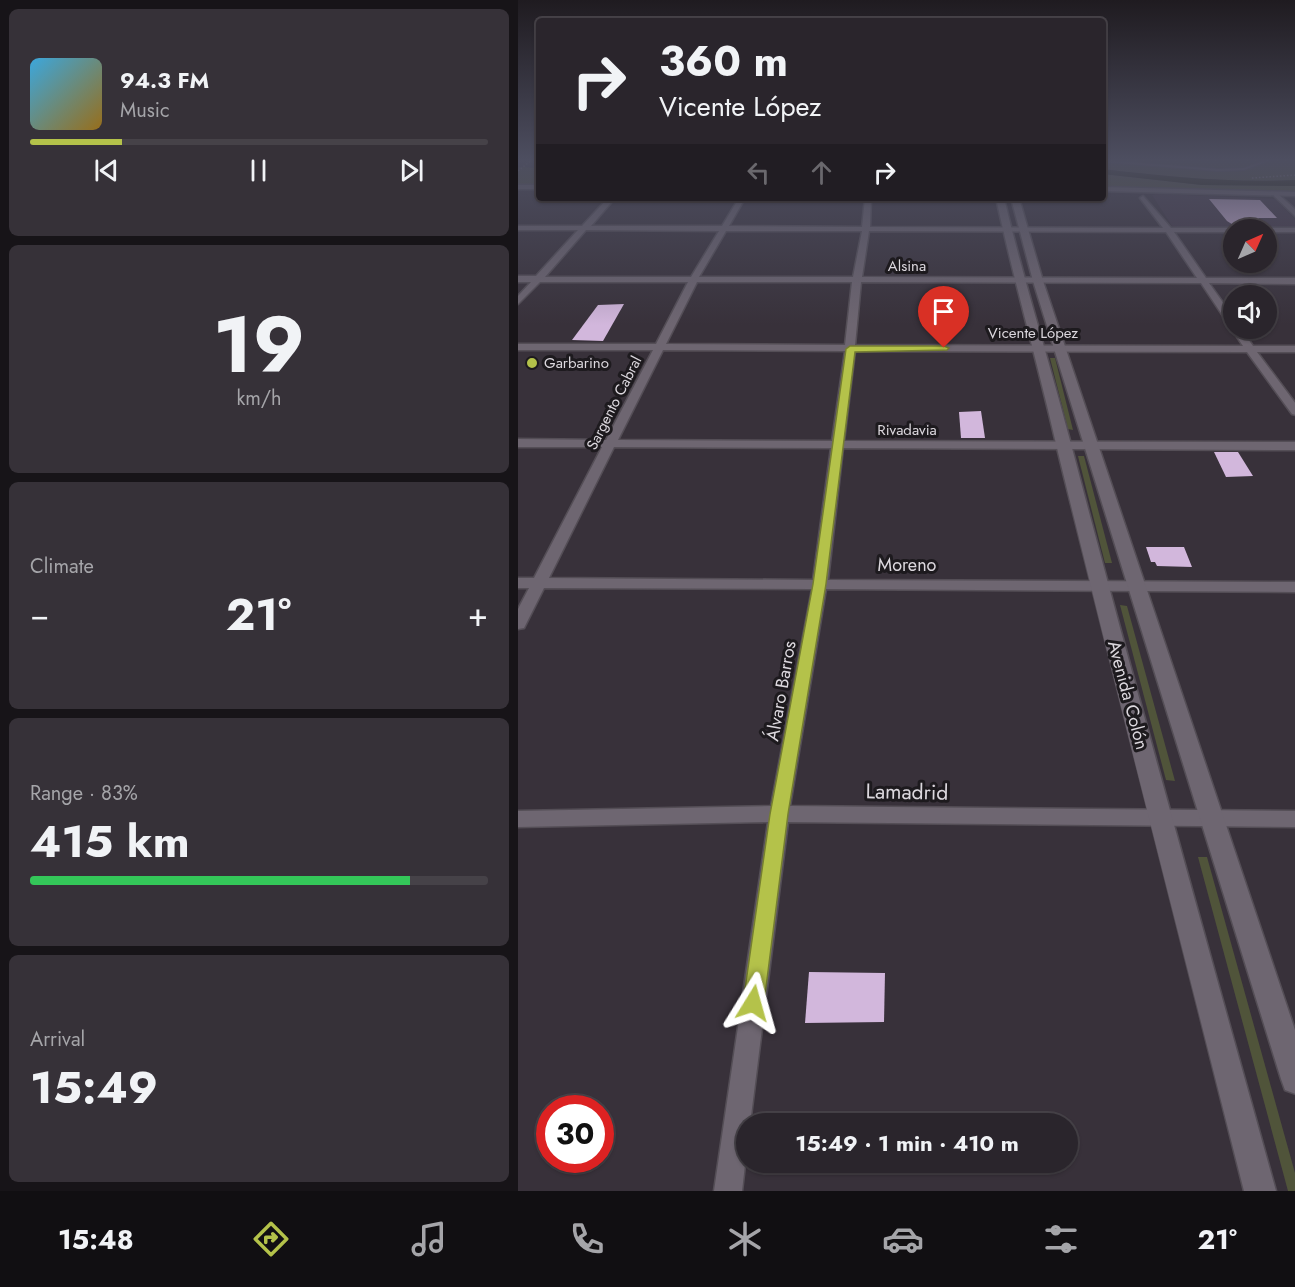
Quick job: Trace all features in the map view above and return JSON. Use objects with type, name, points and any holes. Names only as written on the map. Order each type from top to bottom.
[{"type":"main road","name":"Avenida Colón","points":[[1004,214],[1019,281],[1064,445],[1098,585],[1260,1191]]},
{"type":"main road","points":[[1019,214],[1038,281],[1295,1079]]},
{"type":"street","points":[[518,301],[598,214]]},
{"type":"street","name":"Sargento Cabral","points":[[518,624],[694,279],[733,214]]},
{"type":"street","name":"Álvaro Barros","points":[[728,1191],[779,814],[820,584],[867,214]]},
{"type":"street","points":[[1155,214],[1223,312]]},
{"type":"street","points":[[518,228],[1223,230]]},
{"type":"street","points":[[1277,230],[1295,230]]},
{"type":"street","name":"Alsina","points":[[518,279],[1295,281]]},
{"type":"street","points":[[1242,339],[1295,412]]},
{"type":"street","name":"Vicente López","points":[[518,347],[1295,349]]},
{"type":"street","name":"Rivadavia","points":[[518,443],[1295,446]]},
{"type":"street","name":"Moreno","points":[[518,583],[1295,587]]},
{"type":"street","name":"Lamadrid","points":[[518,819],[779,814],[1295,819]]},
{"type":"shaded area","points":[[1164,214],[1290,214],[1295,219],[1295,228],[1277,228],[1277,219],[1223,219],[1223,228],[1172,226]]},
{"type":"shaded area","points":[[1050,358],[1055,358],[1073,430],[1068,429]]},
{"type":"shaded area","points":[[1078,456],[1084,456],[1112,563],[1105,563]]},
{"type":"shaded area","points":[[1120,605],[1127,606],[1175,781],[1166,780]]},
{"type":"shaded area","points":[[1198,857],[1207,857],[1295,1173],[1295,1191],[1288,1191]]},
{"type":"building","points":[[1221,214],[1273,214],[1277,218],[1225,219]]},
{"type":"building","points":[[624,304],[603,341],[572,340],[598,305]]},
{"type":"building","points":[[981,411],[985,438],[961,438],[959,412]]},
{"type":"building","points":[[1214,452],[1238,452],[1253,476],[1226,477]]},
{"type":"building","points":[[1146,547],[1184,547],[1192,567],[1157,566],[1155,562],[1151,562]]},
{"type":"building","points":[[809,972],[885,973],[884,1022],[805,1023]]},
{"type":"place","name":"Garbarino","points":[[532,363]]},
{"type":"route","points":[[753,1003],[779,814],[820,584],[850,349],[944,348]]}]
